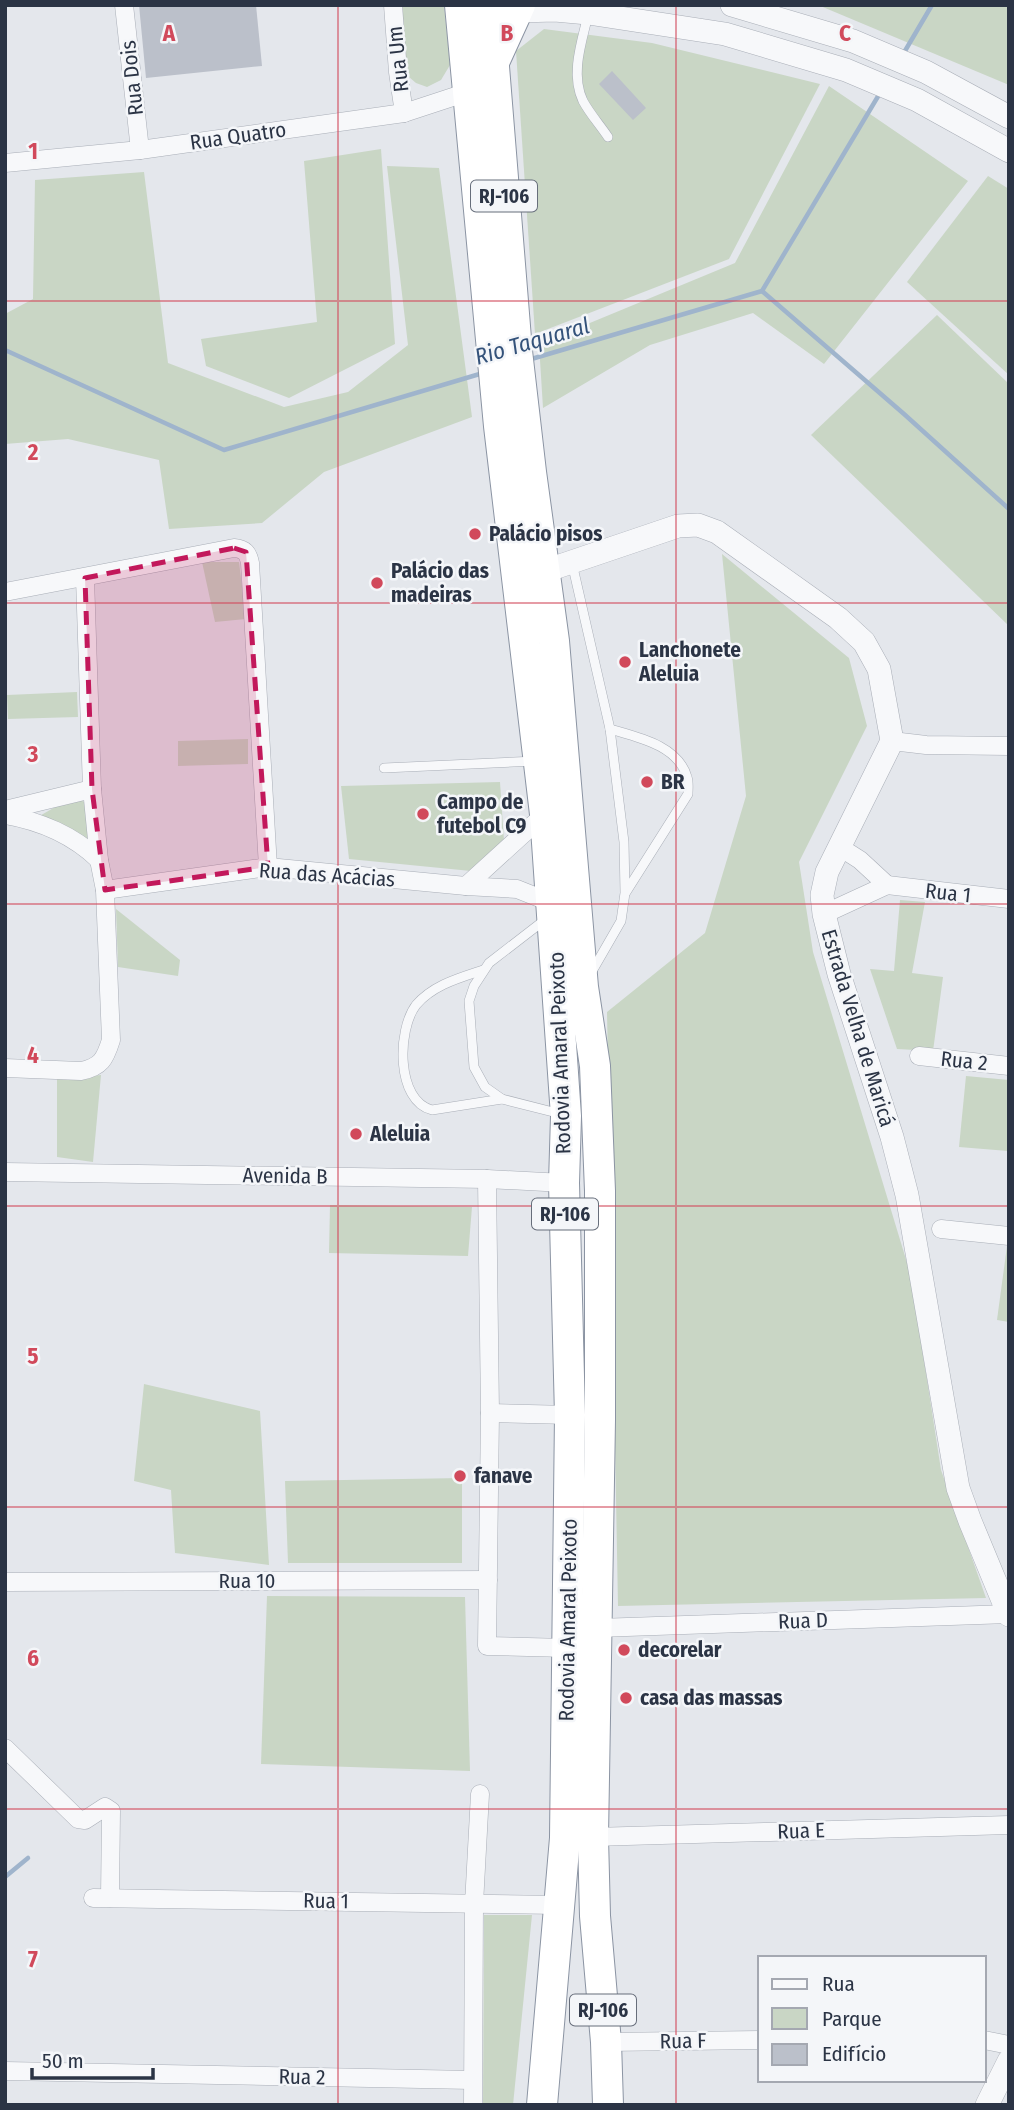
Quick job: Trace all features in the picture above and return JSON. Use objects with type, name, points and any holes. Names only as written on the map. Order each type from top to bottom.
[{"type":"highway","name":"Rodovia Amaral Peixoto","points":[[460,5],[468,92],[505,352]]},
{"type":"highway","name":"Rodovia Amaral Peixoto","points":[[489,5],[494,64],[505,352],[553,908],[566,1116],[564,1183],[570,1415],[565,1838],[542,2105]]},
{"type":"highway","points":[[494,64],[519,8]]},
{"type":"highway","name":"Rodovia Amaral Peixoto","points":[[511,423],[558,567],[554,641],[583,987],[595,1066],[600,1191],[600,1420],[593,1837],[595,1916],[606,2042],[608,2105]]},
{"type":"highway","points":[[595,1916],[587,1953],[597,2105]]},
{"type":"highway","points":[[551,2006],[557,2042],[552,2105]]},
{"type":"street","name":"Rua Dois","points":[[124,5],[140,150]]},
{"type":"street","name":"Rua Um","points":[[393,5],[404,113]]},
{"type":"street","points":[[732,5],[853,41],[926,72],[1009,117]]},
{"type":"street","points":[[519,8],[555,8],[725,34],[846,70],[917,100],[1009,151]]},
{"type":"street","name":"Rua Quatro","points":[[5,163],[140,150],[404,113],[468,92]]},
{"type":"street","points":[[558,567],[678,526],[698,525],[717,532],[838,618],[864,642],[879,669],[892,741],[926,745],[1009,746]]},
{"type":"street","points":[[5,592],[234,548],[246,552],[250,563],[268,867]]},
{"type":"street","points":[[5,1068],[81,1071],[93,1068],[107,1053],[111,1040],[105,890],[99,860],[92,789],[85,578]]},
{"type":"street","name":"Estrada Velha de Maricá","points":[[892,741],[827,872],[822,895],[824,914],[839,974],[892,1137],[907,1195],[958,1488],[1009,1615]]},
{"type":"street","points":[[5,812],[92,789]]},
{"type":"street","points":[[5,812],[46,826],[81,844],[99,860]]},
{"type":"street","points":[[466,886],[545,814]]},
{"type":"street","points":[[824,914],[887,885],[860,860],[838,846]]},
{"type":"street","name":"Rua das Acácias","points":[[105,890],[268,867],[517,889],[553,908]]},
{"type":"street","name":"Rua 1","points":[[887,885],[1009,899]]},
{"type":"street","name":"Rua 2","points":[[919,1056],[1009,1066]]},
{"type":"street","name":"Avenida B","points":[[5,1172],[564,1183]]},
{"type":"street","points":[[487,1180],[490,1413],[487,1646],[567,1648]]},
{"type":"street","points":[[941,1229],[1009,1236]]},
{"type":"street","points":[[490,1413],[570,1415]]},
{"type":"street","name":"Rua 10","points":[[5,1582],[488,1580]]},
{"type":"street","name":"Rua D","points":[[598,1628],[1009,1615]]},
{"type":"street","name":"Rua 1","points":[[5,1748],[78,1819],[85,1820],[105,1807],[111,1811],[102,1898],[560,1905]]},
{"type":"street","points":[[473,2105],[474,1904],[480,1794]]},
{"type":"street","name":"Rua E","points":[[593,1837],[1009,1825]]},
{"type":"street","name":"Rua F","points":[[606,2042],[758,2040]]},
{"type":"street","points":[[986,2040],[1009,2045]]},
{"type":"street","points":[[987,2105],[1009,2061]]},
{"type":"street","name":"Rua 2","points":[[5,2071],[472,2080]]},
{"type":"lane","points":[[588,13],[579,55],[579,85],[582,99],[608,137]]},
{"type":"lane","points":[[558,567],[610,729],[624,842],[625,893],[621,921],[583,987]]},
{"type":"lane","points":[[610,729],[651,742],[678,760],[688,778],[688,794],[625,893]]},
{"type":"lane","points":[[384,768],[539,761]]},
{"type":"lane","points":[[553,908],[489,963],[474,986],[469,1001],[474,1067],[485,1087],[502,1099],[566,1116]]},
{"type":"lane","points":[[483,970],[449,981],[428,994],[416,1006],[409,1018],[403,1047],[406,1082],[415,1101],[423,1108],[432,1110],[502,1099]]},
{"type":"highlighted area","points":[[234,548],[246,552],[268,867],[105,890],[92,789],[85,578]]},
{"type":"green space","points":[[395,5],[444,5],[450,65],[441,80],[427,87],[416,83],[402,71]]},
{"type":"green space","points":[[818,5],[1009,5],[1009,85]]},
{"type":"green space","points":[[544,29],[652,43],[820,84],[729,259],[535,334],[516,51]]},
{"type":"green space","points":[[829,86],[968,181],[824,364],[753,313],[650,345],[543,408],[539,344],[735,263]]},
{"type":"green space","points":[[381,149],[395,344],[289,398],[206,366],[201,339],[317,322],[304,161]]},
{"type":"green space","points":[[387,166],[439,168],[472,417],[324,472],[262,523],[169,529],[159,460],[68,439],[5,444],[5,314],[33,299],[35,180],[144,172],[168,363],[284,407],[348,392],[408,345]]},
{"type":"green space","points":[[988,176],[1009,189],[1009,375],[907,282]]},
{"type":"green space","points":[[937,315],[1009,384],[1009,626],[811,435]]},
{"type":"green space","points":[[722,554],[849,658],[867,726],[799,862],[813,952],[911,1276],[941,1470],[986,1598],[618,1606],[607,1012],[705,933],[746,796]]},
{"type":"green space","points":[[202,562],[239,562],[246,619],[215,622]]},
{"type":"green space","points":[[77,692],[78,717],[8,719],[7,695]]},
{"type":"green space","points":[[248,739],[248,764],[178,766],[178,741]]},
{"type":"green space","name":"Campo de futebol C9","points":[[500,782],[504,841],[471,871],[349,859],[341,786]]},
{"type":"green space","points":[[80,800],[89,804],[91,843],[36,818],[57,806]]},
{"type":"green space","points":[[900,900],[925,902],[912,973],[943,977],[933,1051],[897,1049],[870,969],[894,971]]},
{"type":"green space","points":[[116,909],[180,960],[178,976],[118,967]]},
{"type":"green space","points":[[101,1075],[93,1162],[57,1157],[57,1079]]},
{"type":"green space","points":[[966,1076],[1009,1080],[1008,1151],[959,1147]]},
{"type":"green space","points":[[330,1205],[472,1207],[468,1256],[329,1253]]},
{"type":"green space","points":[[1009,1246],[1009,1322],[997,1320]]},
{"type":"green space","points":[[144,1384],[260,1411],[269,1565],[175,1553],[171,1490],[134,1481]]},
{"type":"green space","points":[[462,1478],[462,1563],[288,1563],[285,1481]]},
{"type":"green space","points":[[267,1596],[465,1597],[470,1771],[261,1764]]},
{"type":"green space","points":[[484,1915],[532,1915],[513,2105],[483,2105]]},
{"type":"building","points":[[139,5],[256,5],[262,66],[146,78]]},
{"type":"building","points":[[612,71],[646,108],[633,120],[599,84]]},
{"type":"waterway","name":"Rio Taquaral","points":[[902,56],[932,5]]},
{"type":"waterway","name":"Rio Taquaral","points":[[528,360],[762,291],[880,93]]},
{"type":"waterway","points":[[762,291],[1009,509]]},
{"type":"waterway","name":"Rio Taquaral","points":[[5,350],[224,450],[483,373]]},
{"type":"waterway","points":[[5,1877],[28,1858]]},
{"type":"place","name":"Palácio pisos","points":[[475,534]]},
{"type":"place","name":"Palácio das madeiras","points":[[377,583]]},
{"type":"place","name":"Lanchonete Aleluia","points":[[625,662]]},
{"type":"place","name":"BR","points":[[647,782]]},
{"type":"place","name":"Campo de futebol C9","points":[[423,814]]},
{"type":"place","name":"Aleluia","points":[[356,1134]]},
{"type":"place","name":"fanave","points":[[460,1476]]},
{"type":"place","name":"decorelar","points":[[624,1650]]},
{"type":"place","name":"casa das massas","points":[[626,1698]]}]
